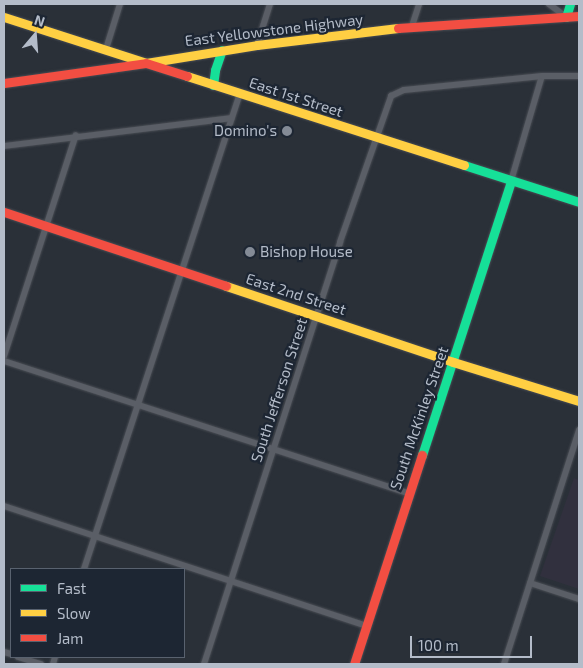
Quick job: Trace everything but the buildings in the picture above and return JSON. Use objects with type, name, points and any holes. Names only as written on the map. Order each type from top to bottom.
[{"type":"main road","points":[[566,17],[570,4]]},
{"type":"main road","name":"East Yellowstone Highway","points":[[4,82],[257,45],[412,26],[579,16]]},
{"type":"main road","name":"East 1st Street","points":[[4,17],[579,202]]},
{"type":"main road","points":[[213,85],[215,70],[222,50]]},
{"type":"main road","name":"South McKinley Street","points":[[354,664],[408,493],[453,362],[511,181]]},
{"type":"main road","name":"East 2nd Street","points":[[4,212],[317,314],[453,362],[579,401]]},
{"type":"street","points":[[106,49],[120,4]]},
{"type":"street","points":[[257,45],[270,4]]},
{"type":"street","points":[[412,26],[419,4]]},
{"type":"street","points":[[549,4],[566,17]]},
{"type":"street","points":[[511,181],[542,76],[579,76]]},
{"type":"street","name":"South Jefferson Street","points":[[204,664],[375,137],[391,96],[404,90],[542,76]]},
{"type":"street","points":[[84,568],[240,93]]},
{"type":"street","points":[[4,146],[76,135],[231,118]]},
{"type":"street","points":[[4,356],[76,135]]},
{"type":"street","points":[[4,361],[408,493]]},
{"type":"street","points":[[504,664],[579,430]]},
{"type":"street","points":[[4,506],[366,626]]},
{"type":"street","points":[[530,584],[579,599]]},
{"type":"street","points":[[21,658],[41,664]]},
{"type":"shaded area","points":[[574,478],[579,480],[579,589],[540,576]]},
{"type":"traffic: fast","points":[[566,17],[570,4]]},
{"type":"traffic: fast","points":[[213,85],[215,70],[222,50]]},
{"type":"traffic: fast","points":[[464,165],[579,202]]},
{"type":"traffic: fast","points":[[422,455],[511,181]]},
{"type":"traffic: slow","points":[[4,17],[146,63],[257,45],[398,28]]},
{"type":"traffic: slow","points":[[187,76],[464,165]]},
{"type":"traffic: slow","points":[[226,286],[453,362],[579,401]]},
{"type":"traffic: jam","points":[[398,28],[579,16]]},
{"type":"traffic: jam","points":[[4,83],[146,63],[187,76]]},
{"type":"traffic: jam","points":[[4,212],[226,286]]},
{"type":"traffic: jam","points":[[354,664],[422,455]]},
{"type":"place","name":"Domino's","points":[[287,131]]},
{"type":"place","name":"Bishop House","points":[[250,252]]}]
